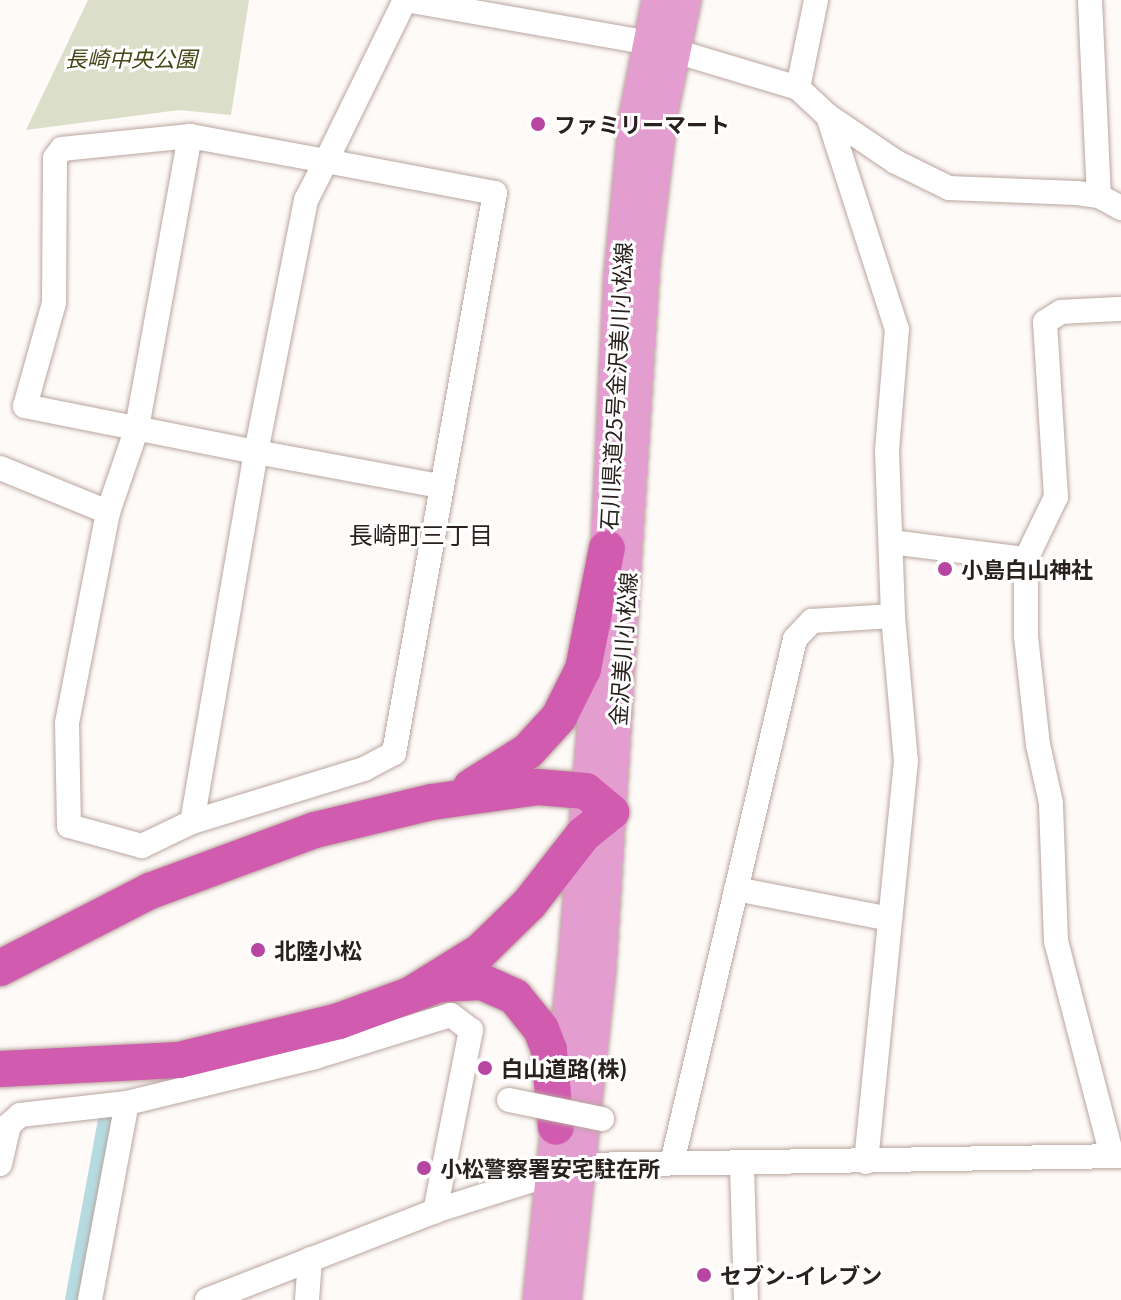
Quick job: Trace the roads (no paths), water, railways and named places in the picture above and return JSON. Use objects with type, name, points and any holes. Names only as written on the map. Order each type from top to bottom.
[{"type":"highway","points":[[432,802],[508,767],[559,717],[583,669],[607,548]]},
{"type":"highway","points":[[0,968],[150,891],[286,839],[432,802],[521,788],[598,802],[583,835],[504,930],[460,968],[410,995]]},
{"type":"highway","points":[[0,987],[80,927]]},
{"type":"highway","points":[[0,1088],[230,1049],[339,1021],[462,980],[500,987],[515,997],[541,1029],[549,1050],[556,1127]]},
{"type":"highway","points":[[0,1069],[120,1067]]},
{"type":"main road","name":"石川県道25号金沢美川小松線","points":[[598,802],[619,276],[660,46],[657,0]]},
{"type":"main road","name":"金沢美川小松線","points":[[566,1300],[566,1167],[645,261],[660,46],[686,0]]},
{"type":"main road","points":[[538,1300],[566,1167],[556,1127],[583,835]]},
{"type":"street","points":[[192,822],[256,452],[306,200],[405,0],[660,46],[798,88],[828,116],[896,162],[949,188],[1099,196],[1121,208]]},
{"type":"street","points":[[798,88],[816,0]]},
{"type":"street","points":[[1090,0],[1099,196]]},
{"type":"street","points":[[828,116],[897,329],[887,451],[893,616],[906,761],[866,1162]]},
{"type":"street","points":[[190,136],[137,428],[108,512],[67,723],[69,826],[142,846],[192,822],[364,769],[394,753],[495,193],[190,136],[62,149],[55,158],[54,303],[25,406],[137,428],[256,452],[440,486]]},
{"type":"street","points":[[207,1300],[435,1211],[566,1167],[672,1163],[742,1166],[1116,1156],[1056,941],[1051,803],[1038,745],[1026,637],[1026,559],[1056,497],[1045,322],[1061,312],[1121,309]]},
{"type":"street","points":[[0,468],[108,512]]},
{"type":"street","points":[[891,542],[1026,559]]},
{"type":"street","points":[[672,1163],[795,639],[812,621],[893,616]]},
{"type":"street","points":[[736,889],[890,919]]},
{"type":"street","points":[[0,1164],[9,1125],[20,1115],[127,1103],[315,1057],[451,1015],[471,1030],[435,1211]]},
{"type":"street","points":[[509,1100],[602,1119]]},
{"type":"street","points":[[90,1300],[127,1103]]},
{"type":"street","points":[[742,1166],[746,1300]]},
{"type":"street","points":[[307,1300],[310,1259]]},
{"type":"waterway","points":[[75,1300],[108,1120]]},
{"type":"place","name":"ファミリーマート","points":[[538,124]]},
{"type":"place","name":"小島白山神社","points":[[945,569]]},
{"type":"place","name":"北陸小松","points":[[258,950]]},
{"type":"place","name":"白山道路(株)","points":[[485,1068]]},
{"type":"place","name":"小松警察署安宅駐在所","points":[[424,1168]]},
{"type":"place","name":"セブン-イレブン","points":[[704,1275]]},
{"type":"district","name":"長崎町三丁目","points":[[421,534]]},
{"type":"park label","name":"長崎中央公園","points":[[131,58]]}]
